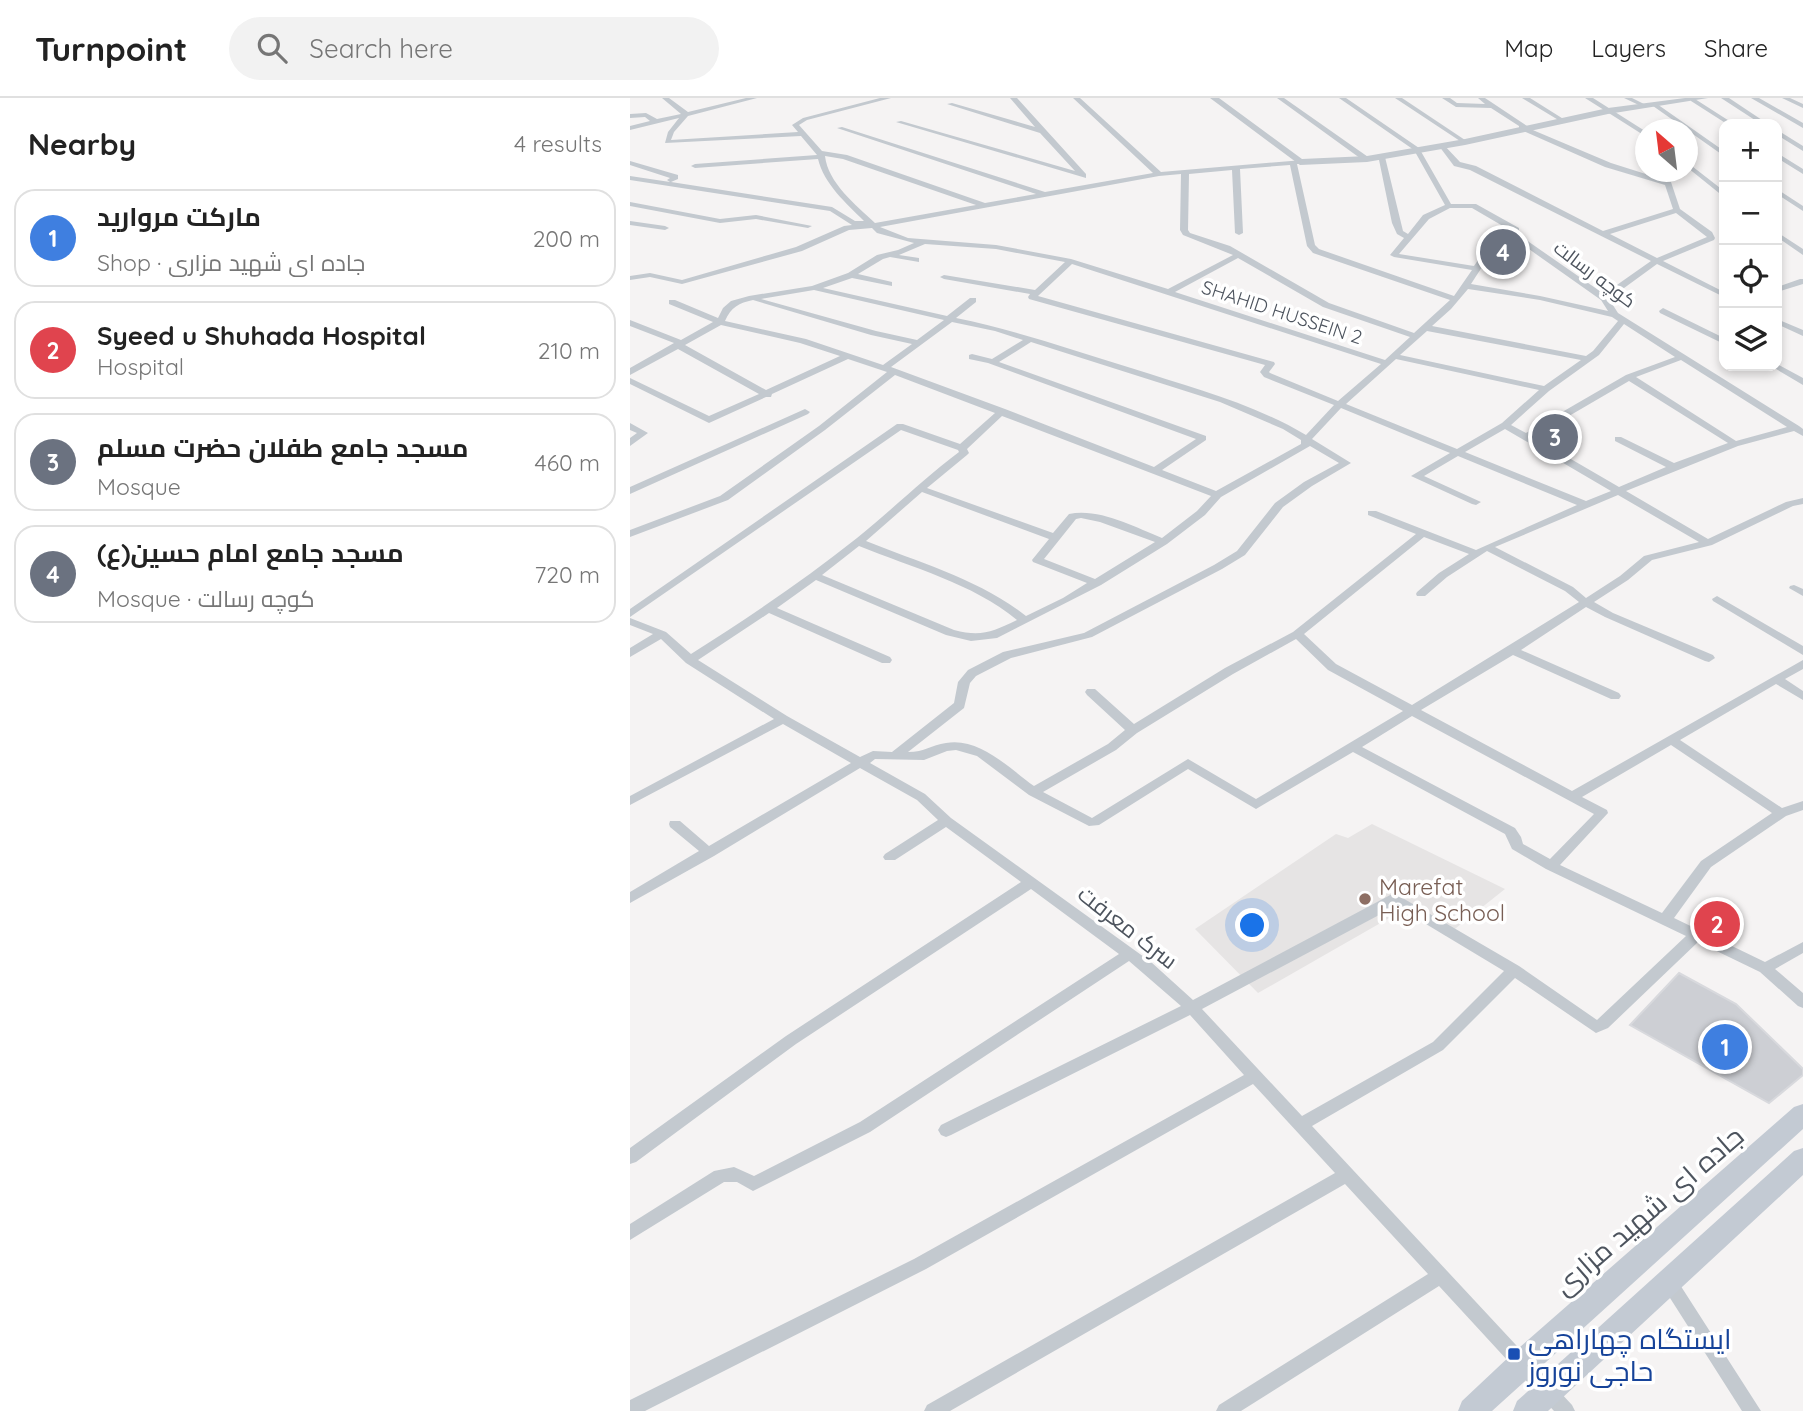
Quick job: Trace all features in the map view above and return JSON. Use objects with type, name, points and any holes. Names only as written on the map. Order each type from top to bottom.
[{"type":"main road","name":"جاده ای شهید مزاری","points":[[1472,1411],[1522,1363],[1803,1114]]},
{"type":"main road","points":[[1527,1411],[1803,1159]]},
{"type":"street","points":[[665,98],[686,114]]},
{"type":"street","points":[[630,128],[754,98]]},
{"type":"street","points":[[874,224],[844,196],[824,170],[821,155],[795,125],[805,119],[888,98]]},
{"type":"street","points":[[1013,98],[1093,187]]},
{"type":"street","points":[[1076,98],[1159,174]]},
{"type":"street","points":[[1214,98],[1296,163],[1311,246],[1316,251],[1454,299]]},
{"type":"street","points":[[1280,98],[1367,159]]},
{"type":"street","points":[[1342,98],[1417,149],[1449,206]]},
{"type":"street","points":[[1398,98],[1465,142]]},
{"type":"street","points":[[1445,98],[1456,105],[1493,106]]},
{"type":"street","points":[[1481,98],[1523,128],[1608,165],[1668,184],[1676,210],[1709,234],[1711,238],[1656,261],[1604,298]]},
{"type":"street","points":[[1525,98],[1562,120]]},
{"type":"street","points":[[1587,98],[1635,126]]},
{"type":"street","points":[[1627,98],[1650,106],[1719,151]]},
{"type":"street","points":[[1724,98],[1757,119]]},
{"type":"street","points":[[1754,98],[1803,126]]},
{"type":"street","points":[[1785,98],[1803,106]]},
{"type":"street","points":[[630,278],[650,275],[682,282],[799,249],[847,228],[1159,174],[1367,159],[1465,142],[1611,110],[1690,99],[1723,119]]},
{"type":"street","points":[[950,104],[1043,131]]},
{"type":"street","points":[[686,114],[671,132],[667,142],[805,134]]},
{"type":"street","points":[[630,116],[646,115],[655,121]]},
{"type":"street","points":[[899,122],[1083,176]]},
{"type":"street","points":[[840,128],[1046,195]]},
{"type":"street","points":[[1782,135],[1803,149]]},
{"type":"street","points":[[1441,145],[1461,166],[1473,168],[1719,292]]},
{"type":"street","points":[[695,166],[821,155],[844,157],[985,206]]},
{"type":"street","points":[[1381,157],[1396,223],[1400,232],[1407,237]]},
{"type":"street","points":[[1782,158],[1803,172]]},
{"type":"street","points":[[630,163],[675,177],[667,183]]},
{"type":"street","points":[[1236,168],[1239,233]]},
{"type":"street","points":[[1185,172],[1183,202],[1186,234],[1227,247],[1289,286],[1326,305],[1415,336]]},
{"type":"street","points":[[1698,173],[1719,191]]},
{"type":"street","points":[[630,178],[720,194],[832,209],[853,223],[874,224]]},
{"type":"street","points":[[1782,194],[1803,209]]},
{"type":"street","points":[[630,204],[720,222],[756,217],[808,226]]},
{"type":"street","points":[[816,576],[950,633],[971,638],[993,636],[1097,583],[1163,542],[1201,513],[1217,495],[1254,472],[1301,449],[1338,405],[1427,328],[1466,286],[1474,268],[1508,232],[1516,230],[1515,227],[1474,206],[1449,206],[1426,217],[1394,255],[1474,268]]},
{"type":"street","points":[[1602,234],[1676,210]]},
{"type":"street","points":[[630,223],[665,228]]},
{"type":"street","name":"SHAHID HUSSEIN 2","points":[[874,224],[880,231],[923,241],[996,247],[1071,261],[1390,359]]},
{"type":"street","name":"کوچه رسالت","points":[[1508,232],[1604,298],[1620,317],[1799,427]]},
{"type":"street","points":[[1782,238],[1803,253]]},
{"type":"street","points":[[630,372],[720,322],[726,310],[734,303],[814,288],[851,275],[880,257],[901,252],[923,241]]},
{"type":"street","points":[[1169,292],[1238,254]]},
{"type":"street","points":[[890,255],[916,260]]},
{"type":"street","points":[[1071,261],[1032,297],[1128,322],[1206,348],[1271,364],[1264,372],[1267,376],[1587,505]]},
{"type":"street","points":[[851,275],[889,284]]},
{"type":"street","points":[[943,277],[1038,293]]},
{"type":"street","points":[[1782,288],[1803,281]]},
{"type":"street","points":[[1466,286],[1540,298],[1620,317],[1588,359],[1546,389],[1505,425],[1416,477],[1476,502]]},
{"type":"street","points":[[814,288],[1030,339],[1223,400],[1286,427],[1346,463],[1308,484],[1279,505],[1241,553],[1088,635],[1007,655],[972,673],[964,682],[961,705],[895,756]]},
{"type":"street","points":[[750,298],[874,333],[920,343]]},
{"type":"street","points":[[630,534],[724,498],[822,428],[973,300]]},
{"type":"street","points":[[672,302],[720,322],[790,337],[888,370],[1002,411],[1217,495]]},
{"type":"street","points":[[1663,311],[1719,339]]},
{"type":"street","points":[[630,323],[708,358],[768,395]]},
{"type":"street","points":[[1782,323],[1803,333]]},
{"type":"street","points":[[1427,328],[1588,359]]},
{"type":"street","points":[[993,362],[1030,339]]},
{"type":"street","points":[[630,381],[709,420],[848,356]]},
{"type":"street","points":[[972,356],[1203,438],[1156,470]]},
{"type":"street","points":[[1525,438],[1629,377],[1682,357]]},
{"type":"street","points":[[1390,359],[1546,389]]},
{"type":"street","points":[[1782,370],[1803,382]]},
{"type":"street","points":[[1629,377],[1735,444]]},
{"type":"street","points":[[961,448],[1002,411]]},
{"type":"street","points":[[630,491],[805,412]]},
{"type":"street","points":[[1505,425],[1708,543]]},
{"type":"street","points":[[630,426],[643,433],[630,443]]},
{"type":"street","points":[[630,614],[900,426],[961,448],[964,453],[816,576],[690,660]]},
{"type":"street","points":[[1421,594],[1487,547],[1674,467],[1735,444],[1799,427]]},
{"type":"street","points":[[1618,439],[1674,467]]},
{"type":"street","points":[[919,488],[1056,538]]},
{"type":"street","points":[[630,898],[873,755],[924,756],[944,747],[956,746],[981,753],[1033,792],[1089,822],[1094,822],[1188,763],[1256,804],[1414,711],[1624,578],[1648,558],[1708,543],[1790,504],[1803,501]]},
{"type":"street","points":[[1372,513],[1475,553]]},
{"type":"street","points":[[1097,583],[1037,560],[1073,516],[1079,514],[1163,542]]},
{"type":"street","points":[[1033,792],[1100,754],[1133,730],[1229,671],[1297,634],[1423,533]]},
{"type":"street","points":[[858,542],[983,594],[1016,612],[1025,621]]},
{"type":"street","points":[[1487,547],[1569,589],[1585,602],[1709,658]]},
{"type":"street","points":[[1717,599],[1803,651]]},
{"type":"street","points":[[770,609],[886,660]]},
{"type":"street","name":"سرک معرفت","points":[[630,621],[662,634],[690,660],[783,719],[921,797],[946,821],[1130,954],[1192,1008],[1566,1411]]},
{"type":"street","points":[[630,653],[662,634]]},
{"type":"street","points":[[1297,634],[1332,667],[1602,813],[1551,866]]},
{"type":"street","points":[[1511,650],[1615,696]]},
{"type":"street","points":[[1573,796],[1803,664]]},
{"type":"street","points":[[1776,679],[1803,696]]},
{"type":"street","points":[[1091,692],[1133,730]]},
{"type":"street","points":[[630,801],[783,719]]},
{"type":"street","points":[[1672,740],[1781,813]]},
{"type":"street","points":[[1351,746],[1510,831],[1517,846],[1551,866],[1765,968],[1803,1002]]},
{"type":"street","points":[[1665,920],[1706,864],[1781,813],[1803,805]]},
{"type":"street","points":[[890,857],[946,821]]},
{"type":"street","points":[[675,824],[709,853]]},
{"type":"street","points":[[630,1157],[833,1010],[1032,882]]},
{"type":"street","points":[[946,1130],[1192,1008],[1394,898],[1514,970],[1596,1027],[1600,1027],[1695,936]]},
{"type":"street","points":[[1765,968],[1803,947]]},
{"type":"street","points":[[630,1233],[720,1176],[733,1172],[752,1184],[865,1127],[1130,954]]},
{"type":"street","points":[[1302,1124],[1438,1046],[1514,970]]},
{"type":"street","points":[[630,1409],[920,1264],[1255,1076]]},
{"type":"street","points":[[933,1411],[1347,1175]]},
{"type":"street","points":[[1224,1411],[1441,1275]]},
{"type":"street","points":[[1669,1282],[1752,1411]]},
{"type":"shaded area","name":"Marefat High School","points":[[1372,824],[1505,889],[1446,936],[1405,909],[1258,993],[1195,929],[1336,834],[1348,838]]},
{"type":"building","points":[[1558,425],[1579,434],[1557,448],[1538,437]]},
{"type":"building","points":[[1713,905],[1737,916],[1723,939],[1700,927]]},
{"type":"building","points":[[1679,973],[1736,1004],[1803,1069],[1803,1075],[1769,1103],[1630,1025]]},
{"type":"place","name":"مسجد جامع امام حسین(ع)","points":[[1503,252]]},
{"type":"place","name":"مسجد جامع طفلان حضرت مسلم","points":[[1555,437]]},
{"type":"place","name":"Marefat High School","points":[[1365,899]]},
{"type":"place","name":"Syeed u Shuhada Hospital","points":[[1717,924]]},
{"type":"place","name":"مارکت مروارید","points":[[1725,1047]]},
{"type":"place","name":"ایستگاه چهاراهی حاجی نوروز","points":[[1514,1354]]}]
